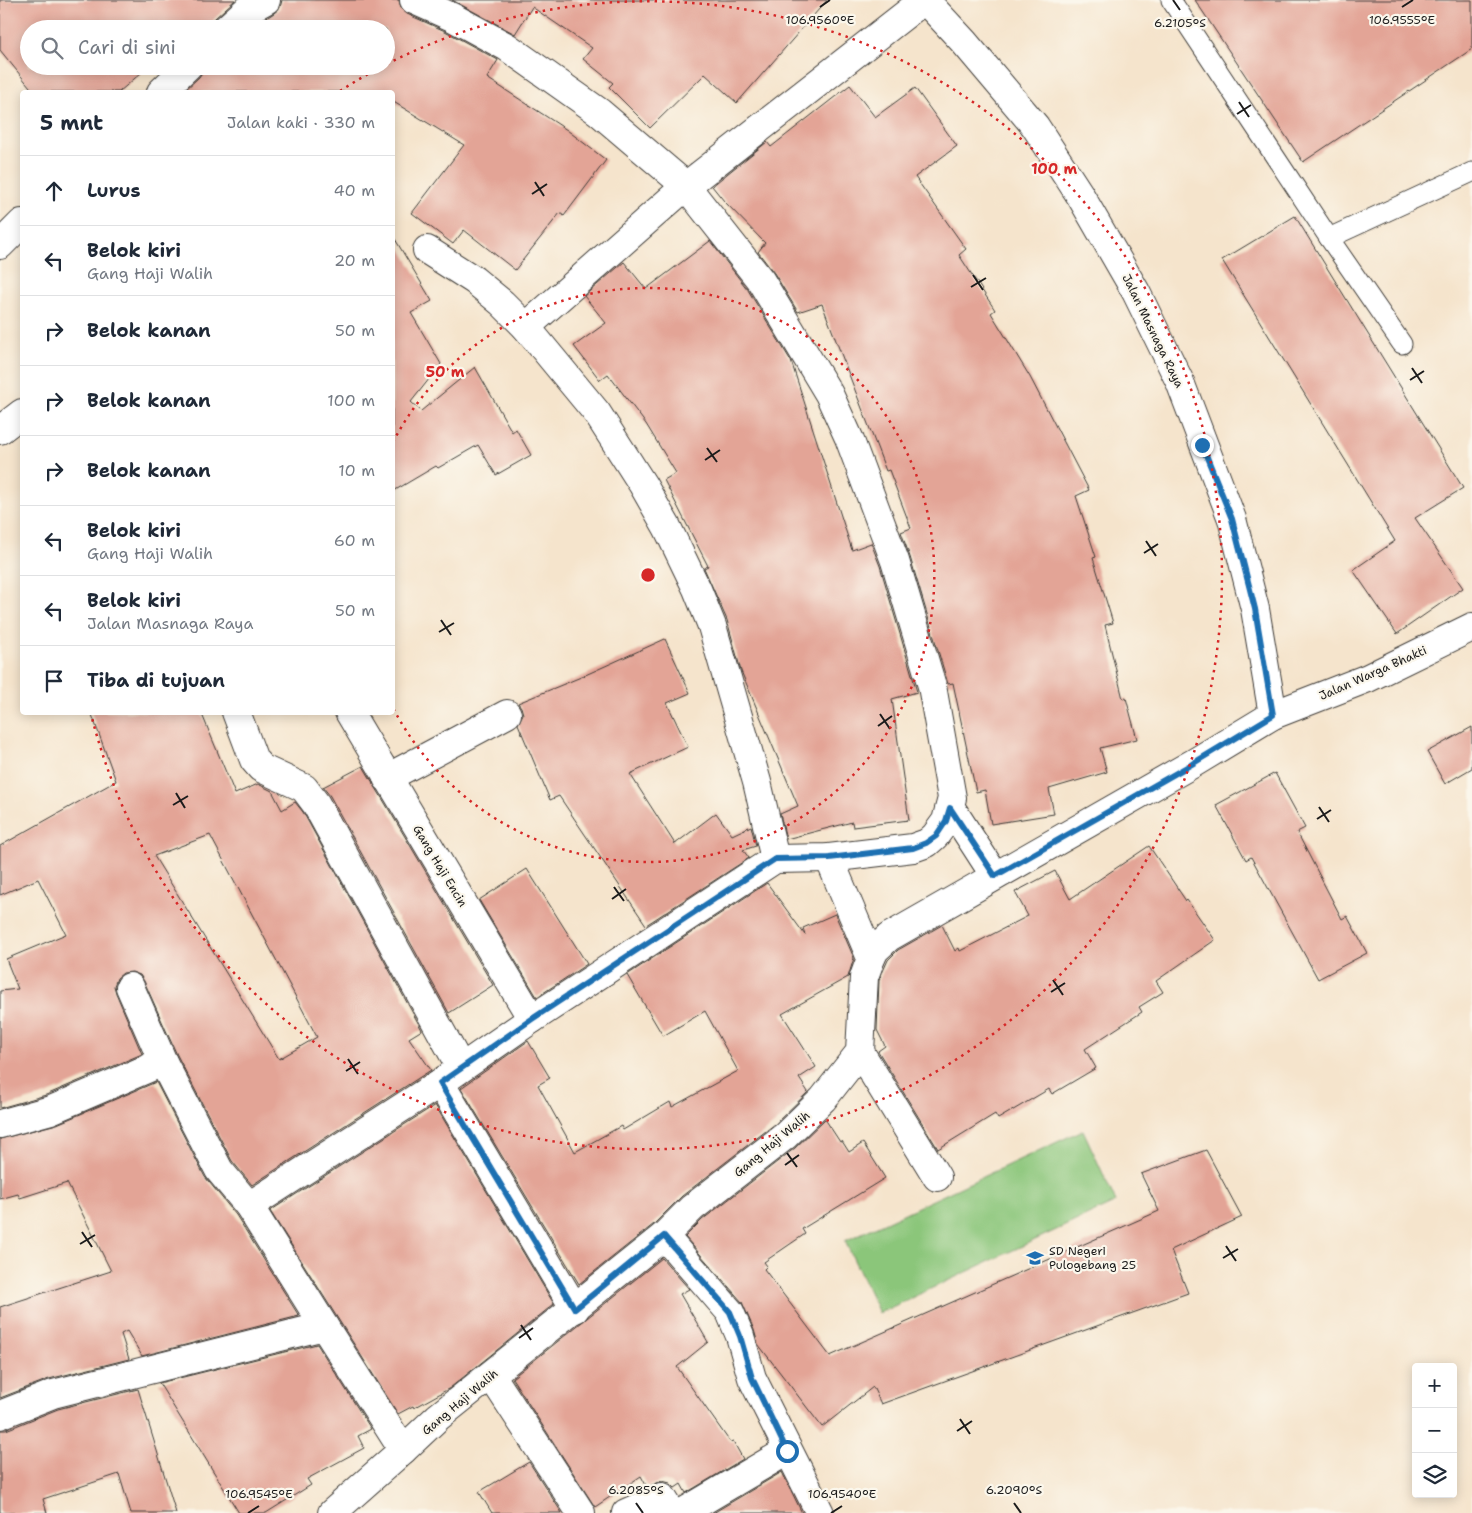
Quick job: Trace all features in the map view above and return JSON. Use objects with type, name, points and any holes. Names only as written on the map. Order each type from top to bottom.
[{"type":"street","points":[[236,20],[246,11],[266,0]]},
{"type":"street","points":[[249,1206],[450,1076],[532,1019],[775,859],[829,858],[913,848],[926,843],[936,836],[946,821],[952,798],[932,686],[895,561],[849,438],[829,394],[761,281],[686,186],[599,112],[506,48],[452,17],[414,0]]},
{"type":"street","points":[[526,327],[686,186],[924,0]]},
{"type":"street","name":"Jalan Masnaga Raya","points":[[924,0],[964,42],[1035,126],[1080,195],[1136,292],[1176,374],[1232,519],[1255,609],[1273,715]]},
{"type":"street","points":[[165,90],[179,75]]},
{"type":"street","points":[[0,245],[20,225]]},
{"type":"street","points":[[427,250],[474,280],[502,303],[526,327],[597,413],[643,485],[667,527],[712,626],[757,782],[775,859]]},
{"type":"street","points":[[0,430],[20,414]]},
{"type":"street","name":"Jalan Warga Bhakti","points":[[1273,715],[1368,678],[1472,627]]},
{"type":"street","points":[[387,778],[507,714]]},
{"type":"street","points":[[237,715],[254,760],[260,768],[304,788],[316,804],[450,1076],[575,1309]]},
{"type":"street","name":"Gang Haji Encin","points":[[351,715],[532,1019]]},
{"type":"street","points":[[937,1177],[860,1052],[864,977],[871,958],[879,946],[889,937],[1192,764],[1273,715]]},
{"type":"street","points":[[950,808],[995,876]]},
{"type":"street","points":[[829,858],[871,958]]},
{"type":"street","points":[[130,987],[163,1062],[219,1170],[249,1206],[403,1450]]},
{"type":"street","name":"Gang Haji Walih","points":[[332,1513],[438,1417],[664,1236],[692,1208],[785,1136],[823,1099],[860,1052]]},
{"type":"street","points":[[0,1124],[51,1110],[163,1062]]},
{"type":"street","points":[[664,1236],[730,1312],[740,1336],[752,1378],[787,1451],[820,1513]]},
{"type":"street","points":[[0,1415],[53,1394],[324,1326]]},
{"type":"street","points":[[491,1375],[581,1513]]},
{"type":"street","points":[[682,1513],[787,1451]]},
{"type":"street","points":[[626,1513],[662,1497],[672,1513]]},
{"type":"lane","points":[[1171,0],[1329,238],[1402,344]]},
{"type":"lane","points":[[1329,238],[1472,172]]},
{"type":"green space","points":[[1083,1130],[1116,1202],[879,1313],[845,1241]]},
{"type":"building","points":[[0,0],[235,0],[214,20],[20,20],[20,75],[0,50]]},
{"type":"building","points":[[282,0],[399,0],[401,9],[407,14],[445,31],[498,60],[487,78],[567,130],[606,160],[564,216],[560,213],[515,270],[464,230],[453,244],[412,213],[464,145],[395,103],[395,90],[185,90],[200,75],[395,75],[395,20],[264,20],[280,8]]},
{"type":"building","points":[[452,0],[827,0],[737,103],[705,74],[650,128],[609,87],[613,83],[583,59],[592,48],[532,7],[515,34]]},
{"type":"building","points":[[1195,0],[1472,0],[1472,49],[1303,162]]},
{"type":"building","points":[[20,75],[139,75],[121,90],[32,90]]},
{"type":"building","points":[[850,85],[875,117],[915,88],[957,146],[915,177],[966,249],[959,255],[995,310],[991,313],[1030,377],[1089,490],[1076,496],[1096,557],[1093,558],[1113,623],[1105,625],[1123,699],[1126,698],[1137,739],[1100,748],[1107,772],[1049,789],[1054,814],[991,824],[985,790],[976,792],[953,683],[948,684],[901,532],[911,528],[889,470],[886,471],[822,304],[798,312],[774,273],[758,252],[765,243],[712,186],[767,142],[771,147]]},
{"type":"building","points":[[1295,216],[1463,488],[1415,518],[1463,588],[1397,634],[1353,570],[1395,541],[1222,260]]},
{"type":"building","points":[[395,239],[432,301],[411,313],[441,364],[411,402],[421,411],[475,367],[512,432],[516,429],[531,455],[496,475],[478,445],[438,468],[436,466],[395,490]]},
{"type":"building","points":[[710,241],[748,290],[791,361],[852,550],[871,543],[880,566],[917,692],[892,699],[909,820],[853,827],[852,822],[786,839],[780,814],[798,806],[741,671],[727,620],[704,568],[708,566],[664,480],[676,473],[646,424],[608,374],[600,380],[574,346],[606,323],[584,296],[624,262],[646,289]]},
{"type":"building","points":[[665,639],[690,693],[667,703],[688,747],[630,774],[675,844],[716,813],[732,835],[751,826],[756,846],[743,850],[749,858],[646,925],[559,796],[550,800],[518,724],[523,714],[518,703]]},
{"type":"building","points":[[92,715],[202,715],[235,794],[258,784],[272,791],[282,810],[295,802],[303,812],[422,1030],[409,1038],[431,1070],[252,1185],[232,1161],[177,1055],[144,981],[140,975],[132,972],[123,973],[117,978],[114,986],[142,1054],[46,1095],[0,1108],[0,991],[18,989],[6,959],[66,934],[38,879],[0,895],[0,846],[116,781]],"holes":[[[210,835],[317,1037],[279,1059],[154,856]]]},
{"type":"building","points":[[1472,727],[1472,768],[1445,784],[1427,752]]},
{"type":"building","points":[[363,766],[493,985],[449,1013],[330,796],[323,787]]},
{"type":"building","points":[[1275,773],[1305,828],[1297,832],[1342,919],[1347,916],[1367,953],[1318,979],[1251,857],[1246,860],[1216,805]]},
{"type":"building","points":[[1149,846],[1215,940],[1156,981],[1163,992],[1139,1007],[1142,1012],[1085,1049],[1096,1068],[1052,1094],[1049,1089],[998,1119],[995,1114],[938,1149],[878,1051],[885,1046],[877,1030],[879,980],[888,960],[898,950],[942,925],[955,951],[959,948],[960,951],[1028,916],[1015,892],[1055,871],[1070,899]]},
{"type":"building","points":[[527,869],[587,964],[537,997],[479,900]]},
{"type":"building","points":[[767,883],[805,935],[803,928],[835,914],[854,958],[848,977],[782,1014],[816,1067],[799,1078],[808,1092],[775,1124],[682,1196],[654,1224],[579,1284],[461,1088],[528,1041],[550,1078],[538,1085],[575,1152],[621,1126],[623,1130],[670,1102],[672,1107],[738,1071],[705,1011],[663,1036],[627,975]]},
{"type":"building","points":[[156,1082],[205,1177],[236,1215],[299,1316],[142,1356],[127,1331],[121,1334],[129,1359],[49,1379],[0,1398],[0,1307],[111,1271],[67,1183],[20,1198],[18,1194],[0,1199],[0,1139],[57,1124]]},
{"type":"building","points":[[435,1105],[554,1304],[450,1388],[414,1408],[413,1406],[398,1414],[270,1211]]},
{"type":"building","points":[[825,1119],[849,1152],[863,1143],[885,1178],[802,1229],[805,1234],[764,1262],[767,1266],[764,1269],[830,1356],[1159,1211],[1141,1174],[1206,1150],[1242,1217],[1171,1250],[1188,1293],[881,1404],[873,1387],[822,1427],[758,1344],[742,1302],[685,1237],[702,1220],[795,1148]]},
{"type":"building","points":[[662,1258],[689,1289],[680,1294],[708,1342],[677,1367],[730,1442],[733,1441],[743,1459],[686,1493],[681,1484],[675,1488],[670,1483],[662,1481],[647,1487],[641,1476],[595,1507],[512,1378]]},
{"type":"building","points":[[317,1344],[371,1429],[358,1436],[364,1448],[307,1479],[311,1485],[266,1513],[239,1513],[159,1383]]},
{"type":"building","points":[[138,1389],[176,1513],[131,1513],[119,1474],[43,1499],[47,1513],[0,1513],[0,1430],[6,1430],[58,1409]]},
{"type":"building","points":[[529,1462],[562,1513],[492,1513],[479,1492]]},
{"type":"building","points":[[782,1472],[802,1513],[713,1513]]},
{"type":"place","name":"SD Negeri Pulogebang 25","points":[[1035,1258]]},
{"type":"route","points":[[787,1451],[752,1378],[740,1336],[730,1312],[664,1236],[575,1309],[440,1083],[532,1019],[775,859],[829,858],[913,848],[926,843],[936,836],[946,821],[950,808],[995,876],[1192,764],[1273,715],[1255,609],[1232,519],[1202,445]]}]
